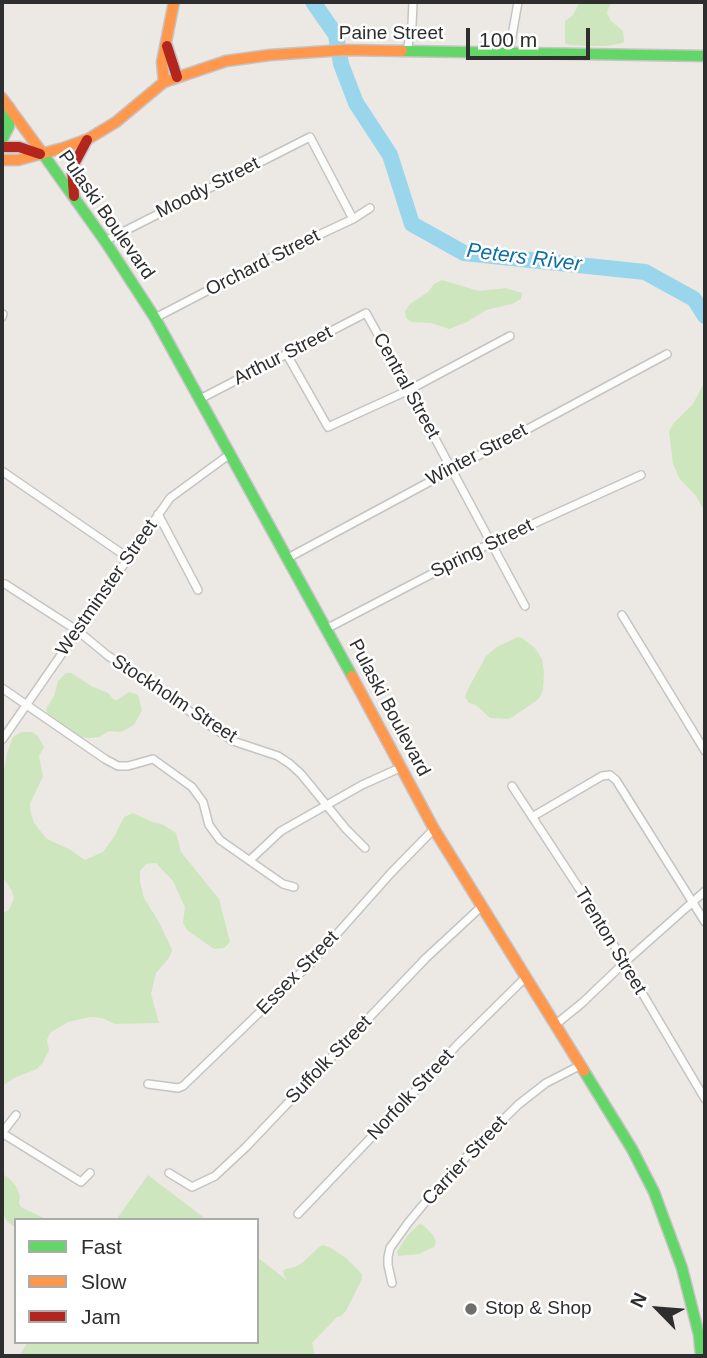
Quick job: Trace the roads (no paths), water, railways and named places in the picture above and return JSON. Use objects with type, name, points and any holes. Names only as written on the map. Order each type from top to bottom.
[{"type":"main road","points":[[164,82],[162,62],[174,2]]},
{"type":"main road","points":[[166,38],[177,77]]},
{"type":"main road","name":"Paine Street","points":[[2,160],[18,160],[43,154],[88,139],[116,122],[164,82],[226,61],[344,50],[705,56]]},
{"type":"main road","name":"Pulaski Boulevard","points":[[2,98],[105,241],[155,318],[434,829],[632,1149],[654,1192],[682,1268],[702,1338],[701,1356]]},
{"type":"main road","points":[[2,139],[9,127],[9,107]]},
{"type":"main road","points":[[75,199],[72,168],[88,139]]},
{"type":"main road","points":[[2,146],[19,147],[43,154]]},
{"type":"street","points":[[407,51],[413,2]]},
{"type":"street","points":[[509,54],[518,2]]},
{"type":"street","name":"Moody Street","points":[[105,241],[310,137],[353,219]]},
{"type":"street","name":"Orchard Street","points":[[155,318],[370,208]]},
{"type":"street","name":"Arthur Street","points":[[200,399],[366,313]]},
{"type":"street","name":"Central Street","points":[[366,313],[525,606]]},
{"type":"street","points":[[286,353],[328,427],[409,390],[510,336]]},
{"type":"street","name":"Winter Street","points":[[288,558],[667,354]]},
{"type":"street","name":"Westminster Street","points":[[2,740],[170,498],[230,454]]},
{"type":"street","points":[[2,471],[127,558]]},
{"type":"street","name":"Spring Street","points":[[326,629],[491,544],[641,475]]},
{"type":"street","points":[[158,514],[198,590]]},
{"type":"street","name":"Stockholm Street","points":[[5,584],[78,631],[107,655],[233,741],[278,756],[290,764],[365,848]]},
{"type":"street","points":[[622,615],[705,751]]},
{"type":"street","points":[[2,688],[118,766],[153,760],[191,787],[203,802],[209,825],[220,840],[283,884],[294,887]]},
{"type":"street","points":[[250,860],[281,831],[362,785],[402,767]]},
{"type":"street","points":[[532,817],[602,776],[610,775],[616,780],[705,922]]},
{"type":"street","name":"Trenton Street","points":[[512,786],[590,905],[705,1098]]},
{"type":"street","name":"Essex Street","points":[[148,1084],[178,1088],[183,1086],[312,962],[434,829]]},
{"type":"street","points":[[555,1025],[705,891]]},
{"type":"street","name":"Suffolk Street","points":[[169,1173],[192,1187],[215,1176],[426,958],[481,907]]},
{"type":"street","name":"Norfolk Street","points":[[298,1214],[457,1045],[526,977]]},
{"type":"street","name":"Carrier Street","points":[[392,1283],[388,1265],[390,1248],[408,1223],[476,1146],[519,1104],[546,1083],[580,1065]]},
{"type":"street","points":[[16,1115],[2,1133],[81,1182],[90,1173]]},
{"type":"waterway","name":"Peters River","points":[[313,2],[336,35],[341,64],[356,103],[390,155],[412,224],[464,253],[645,272],[694,299],[705,316]]},
{"type":"place","name":"Stop & Shop","points":[[471,1309]]}]
